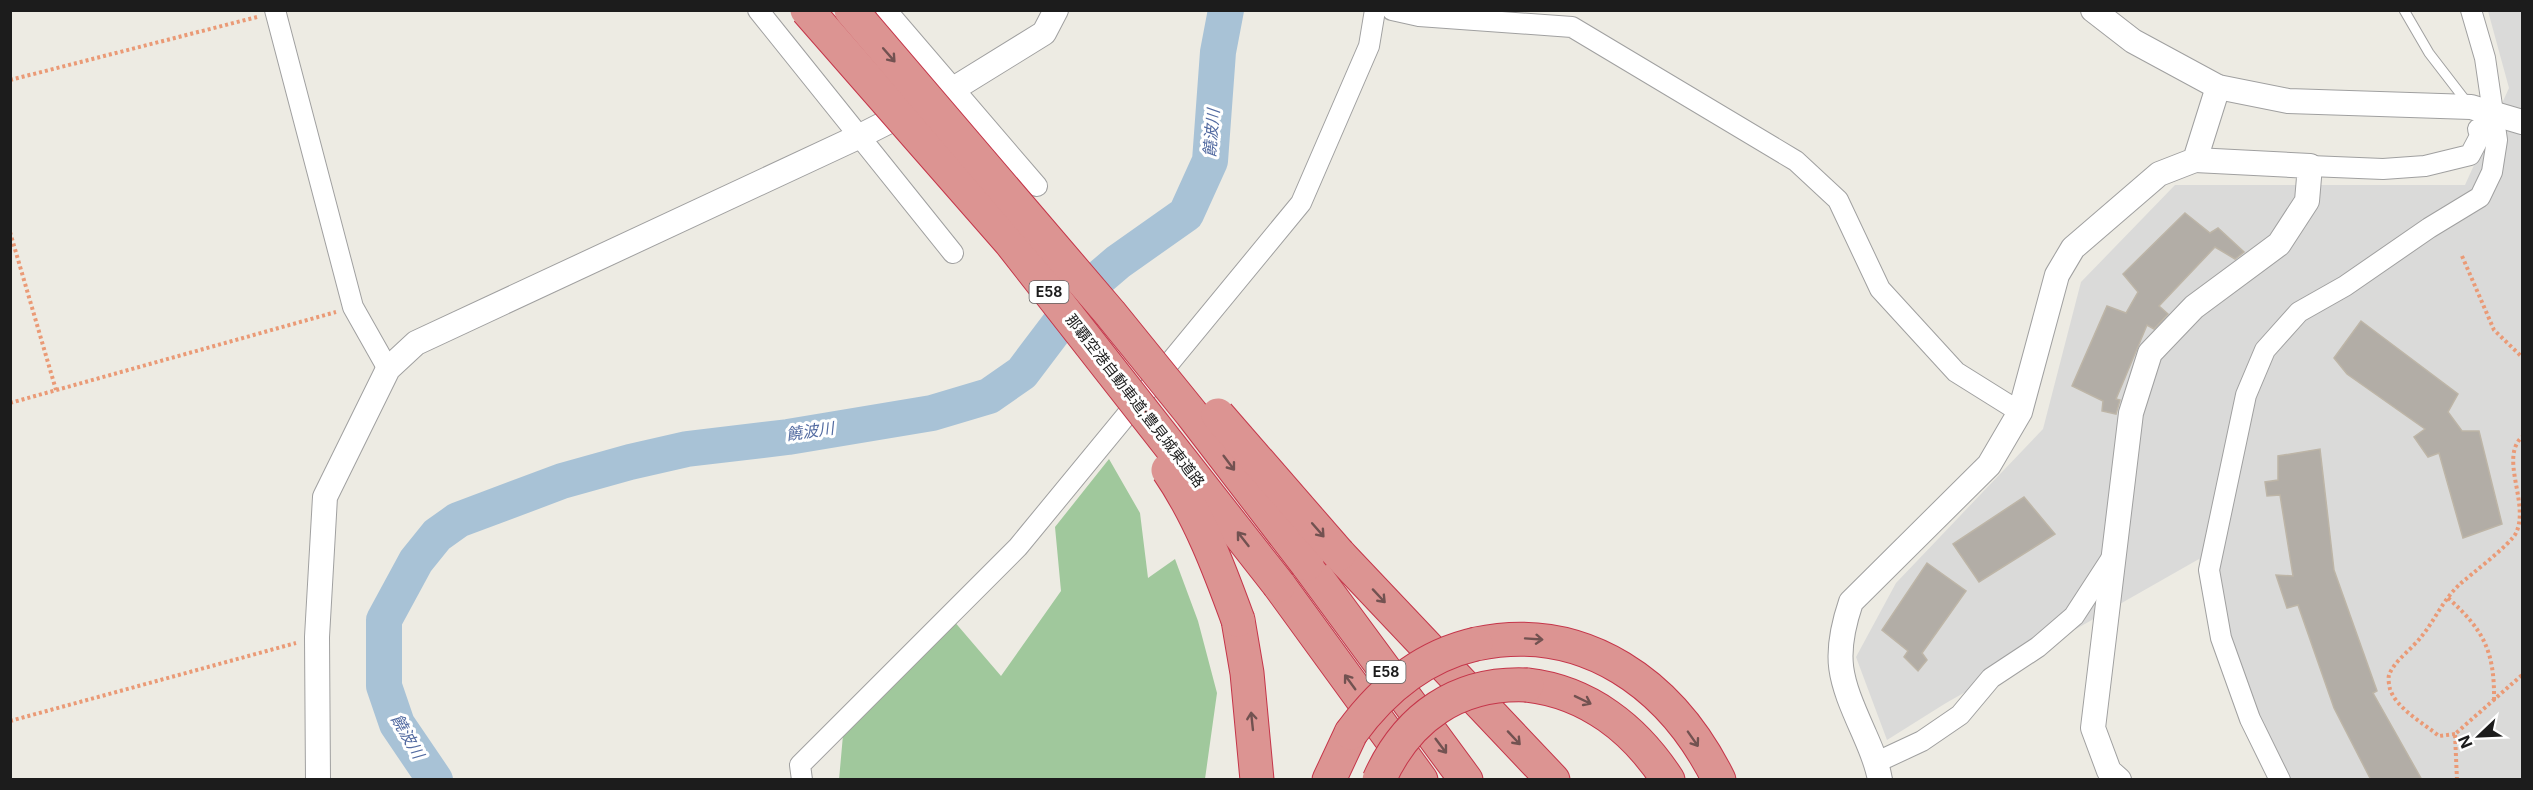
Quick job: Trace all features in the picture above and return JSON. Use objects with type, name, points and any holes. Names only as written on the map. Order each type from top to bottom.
[{"type":"highway","name":"E58","points":[[851,10],[1169,385],[1307,564],[1466,780]]},
{"type":"highway","points":[[812,16],[902,139],[1141,431],[1181,489],[1217,562],[1238,620],[1247,673],[1257,780]]},
{"type":"highway","name":"那覇空港自動車道;豊見城東道路","points":[[812,16],[1011,243],[1279,585],[1422,780]]},
{"type":"highway","points":[[953,130],[1161,350],[1339,554],[1553,780]]},
{"type":"highway","points":[[1329,780],[1351,733],[1377,700],[1406,674],[1445,653],[1510,638],[1561,641],[1589,650],[1617,663],[1668,705],[1692,737],[1719,780]]},
{"type":"highway","points":[[1379,780],[1403,737],[1443,704],[1487,687],[1527,685],[1570,694],[1594,705],[1617,721],[1643,746],[1668,780]]},
{"type":"street","points":[[758,10],[953,253]]},
{"type":"street","points":[[886,10],[1037,186]]},
{"type":"street","points":[[318,780],[317,637],[325,497],[388,369],[416,343],[860,136],[955,88],[1044,33],[1056,10]]},
{"type":"street","points":[[802,780],[800,765],[1018,547],[1301,203],[1369,46],[1376,10]]},
{"type":"street","points":[[1392,10],[1419,16],[1572,27],[1796,161],[1838,200],[1880,289],[1956,372],[2020,412]]},
{"type":"street","points":[[2093,10],[2133,40],[2218,87],[2289,101],[2481,116],[2523,122]]},
{"type":"street","points":[[2115,554],[2074,616],[2038,647],[1991,678],[1960,715],[1878,771],[1847,695],[1839,664],[1841,631],[1851,602],[1989,465],[2020,412],[2057,275],[2073,248],[2159,174],[2195,160],[2382,169],[2425,166],[2469,155],[2480,136],[2485,58],[2471,10]]},
{"type":"street","points":[[275,11],[353,307],[388,369]]},
{"type":"street","points":[[2195,160],[2218,87]]},
{"type":"street","points":[[2280,780],[2250,719],[2221,638],[2209,570],[2246,394],[2265,350],[2299,312],[2345,286],[2480,197],[2492,172],[2497,140],[2481,116]]},
{"type":"street","points":[[2119,780],[2109,771],[2093,728],[2100,653],[2115,554],[2122,468],[2131,412],[2150,353],[2194,308],[2279,243],[2307,201],[2310,166]]},
{"type":"lane","points":[[2404,10],[2429,53],[2481,116]]},
{"type":"path","points":[[10,80],[275,11]]},
{"type":"path","points":[[10,232],[56,390]]},
{"type":"path","points":[[2462,256],[2494,330],[2523,357]]},
{"type":"path","points":[[10,403],[353,307]]},
{"type":"path","points":[[2523,437],[2514,453],[2513,466],[2521,504],[2516,534],[2448,598],[2423,635],[2390,675],[2389,686],[2393,697],[2439,736],[2455,734],[2523,675]]},
{"type":"path","points":[[2448,598],[2471,618],[2484,637],[2495,672],[2494,702]]},
{"type":"path","points":[[10,721],[317,637]]},
{"type":"path","points":[[2455,734],[2457,780]]},
{"type":"shaded area","points":[[2488,11],[2522,11],[2522,779],[2284,779],[2199,559],[1946,703],[1887,740],[1856,657],[1896,583],[2043,429],[2081,282],[2175,185],[2465,185],[2509,88]]},
{"type":"green space","points":[[1109,459],[1140,513],[1148,578],[1175,559],[1198,621],[1217,693],[1205,779],[839,780],[843,735],[953,620],[1001,676],[1061,591],[1055,527]]},
{"type":"building","points":[[2185,213],[2210,233],[2218,228],[2244,252],[2235,259],[2215,247],[2159,306],[2168,314],[2154,329],[2147,325],[2116,399],[2120,400],[2116,414],[2102,411],[2103,401],[2072,386],[2107,306],[2126,313],[2138,292],[2123,274]]},
{"type":"building","points":[[2361,321],[2458,394],[2448,412],[2462,431],[2479,431],[2502,524],[2463,538],[2439,453],[2428,457],[2414,437],[2425,429],[2347,374],[2334,358]]},
{"type":"building","points":[[2320,449],[2334,570],[2377,691],[2373,693],[2422,780],[2371,780],[2334,708],[2298,605],[2287,608],[2276,575],[2293,576],[2280,495],[2267,496],[2265,482],[2278,480],[2278,456]]},
{"type":"building","points":[[2024,497],[2055,534],[1979,582],[1953,544]]},
{"type":"building","points":[[1927,563],[1966,591],[1922,653],[1927,660],[1918,671],[1904,657],[1908,651],[1882,630]]},
{"type":"waterway","name":"饒波川","points":[[435,780],[397,724],[384,686],[384,620],[416,561],[437,535],[458,520],[562,481],[630,462],[687,449],[788,437],[932,413],[989,396],[1022,373],[1084,291],[1118,262],[1186,214],[1210,161],[1218,52],[1226,10]]}]
